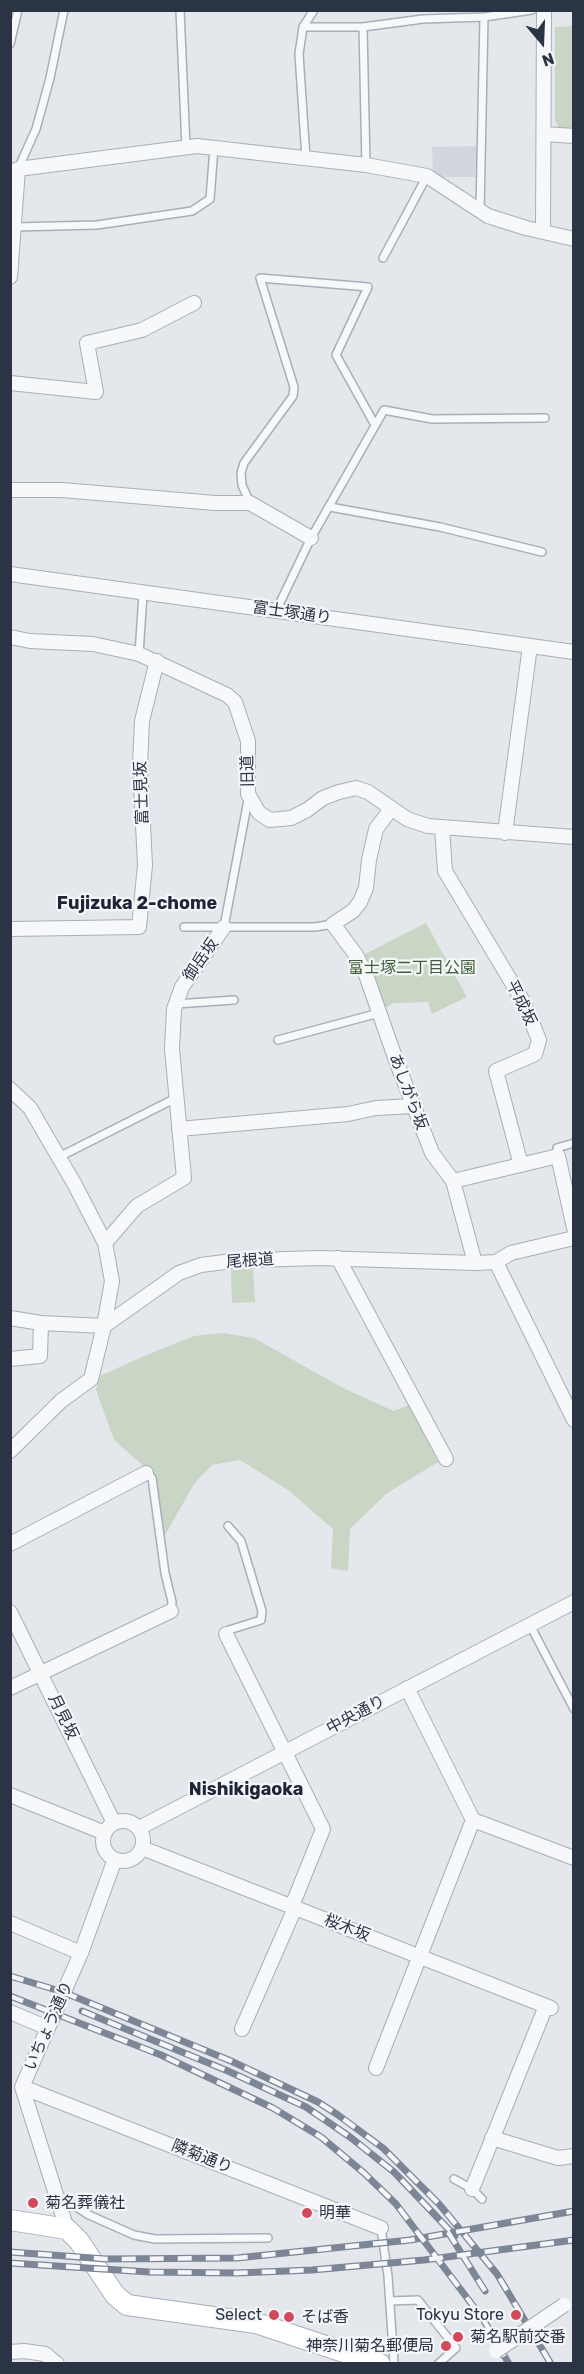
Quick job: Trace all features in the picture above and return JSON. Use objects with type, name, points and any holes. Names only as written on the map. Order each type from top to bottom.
[{"type":"street","points":[[543,232],[544,10]]},
{"type":"street","points":[[544,134],[573,136]]},
{"type":"street","points":[[10,277],[14,168],[186,147],[366,165],[427,176],[488,216],[573,239]]},
{"type":"street","points":[[10,383],[96,392],[87,343],[142,330],[194,303]]},
{"type":"street","points":[[10,490],[62,490],[215,503],[250,502],[311,538]]},
{"type":"street","name":"富士塚通り","points":[[10,574],[530,646],[570,649]]},
{"type":"street","name":"旧道","points":[[10,637],[30,641],[93,644],[139,654],[227,695],[235,702],[248,741],[248,794],[259,813],[270,820],[291,818],[323,798],[356,788],[368,792],[407,819],[442,828],[573,837]]},
{"type":"street","points":[[506,833],[530,646]]},
{"type":"street","name":"富士見坂","points":[[10,929],[139,927],[145,865],[140,765],[142,721],[157,661]]},
{"type":"street","points":[[333,924],[353,911],[360,902],[366,888],[376,829],[391,809]]},
{"type":"street","name":"平成坂","points":[[442,828],[445,871],[524,1003],[539,1040],[535,1054],[495,1071],[521,1165]]},
{"type":"street","name":"あしがら坂","points":[[333,924],[356,955],[365,972],[432,1153],[453,1181],[475,1263]]},
{"type":"street","name":"御岳坂","points":[[105,1243],[137,1206],[184,1178],[171,1049],[176,1005],[182,987],[224,927]]},
{"type":"street","points":[[10,1089],[30,1108],[105,1243],[112,1281],[104,1326],[90,1379],[61,1401],[10,1451]]},
{"type":"street","points":[[179,1129],[413,1106]]},
{"type":"street","points":[[453,1181],[558,1156],[573,1228]]},
{"type":"street","name":"尾根道","points":[[104,1326],[179,1273],[201,1265],[232,1261],[338,1258],[496,1262],[511,1253],[573,1238]]},
{"type":"street","points":[[338,1258],[446,1459]]},
{"type":"street","points":[[496,1262],[573,1420]]},
{"type":"street","points":[[10,1318],[41,1323],[104,1326]]},
{"type":"street","points":[[10,1359],[40,1356],[41,1323]]},
{"type":"street","points":[[10,1544],[146,1473]]},
{"type":"street","name":"中央通り","points":[[139,1828],[573,1602]]},
{"type":"street","name":"月見坂","points":[[10,1611],[41,1672],[109,1828]]},
{"type":"street","points":[[10,1688],[171,1611]]},
{"type":"street","points":[[226,1634],[323,1829],[242,2029]]},
{"type":"street","points":[[407,1688],[473,1820],[573,1858]]},
{"type":"street","points":[[10,1795],[109,1828],[130,1822],[139,1828],[143,1838],[142,1848],[133,1858],[115,1859],[106,1850],[104,1839],[109,1828]]},
{"type":"street","points":[[375,2068],[473,1820]]},
{"type":"street","name":"桜木坂","points":[[142,1848],[549,2007],[492,2138]]},
{"type":"street","name":"いちょう通り","points":[[67,2229],[22,2087],[81,1953],[115,1859]]},
{"type":"street","points":[[10,1923],[81,1953]]},
{"type":"street","points":[[10,2012],[48,2028]]},
{"type":"street","name":"隣菊通り","points":[[22,2087],[381,2228]]},
{"type":"street","points":[[477,2194],[492,2138],[558,2158],[573,2156]]},
{"type":"street","points":[[10,2220],[67,2229],[79,2241],[115,2295],[127,2305],[256,2323],[380,2364]]},
{"type":"street","points":[[496,2351],[564,2306]]},
{"type":"street","points":[[10,2352],[45,2354],[57,2364]]},
{"type":"lane","points":[[10,44],[18,10]]},
{"type":"lane","points":[[14,168],[36,129],[50,78],[64,10]]},
{"type":"lane","points":[[180,10],[186,147]]},
{"type":"lane","points":[[306,158],[299,54],[303,27],[314,10]]},
{"type":"lane","points":[[303,27],[363,27],[423,14],[484,17],[532,10]]},
{"type":"lane","points":[[480,211],[484,17]]},
{"type":"lane","points":[[363,27],[366,165]]},
{"type":"lane","points":[[12,227],[98,225],[192,211],[210,199],[214,148]]},
{"type":"lane","points":[[383,258],[427,176]]},
{"type":"lane","points":[[250,502],[242,485],[241,473],[244,462],[293,396],[294,387],[260,278],[368,287],[336,355],[375,425]]},
{"type":"lane","points":[[276,611],[311,538],[384,410],[432,419],[545,418]]},
{"type":"lane","points":[[330,507],[440,527],[542,552]]},
{"type":"lane","points":[[139,654],[143,594]]},
{"type":"lane","name":"御岳坂","points":[[224,927],[248,807],[248,794]]},
{"type":"lane","points":[[184,927],[315,927],[333,924]]},
{"type":"lane","points":[[176,1005],[234,1000]]},
{"type":"lane","points":[[278,1040],[379,1013]]},
{"type":"lane","points":[[59,1157],[176,1098]]},
{"type":"lane","points":[[558,1156],[557,1148],[573,1143]]},
{"type":"lane","points":[[146,1473],[152,1478],[165,1573],[172,1602],[171,1611]]},
{"type":"lane","points":[[226,1634],[229,1630],[261,1620],[262,1611],[241,1541],[228,1526]]},
{"type":"lane","points":[[530,1625],[573,1709]]},
{"type":"lane","points":[[454,2178],[477,2194]]},
{"type":"lane","points":[[56,2193],[88,2215],[134,2235],[155,2239],[268,2238]]},
{"type":"lane","points":[[381,2228],[390,2301],[394,2364]]},
{"type":"lane","points":[[390,2301],[418,2300],[456,2348],[438,2364]]},
{"type":"shaded area","points":[[478,146],[475,177],[444,177],[433,173],[432,147]]},
{"type":"green space","points":[[573,26],[573,130],[559,129],[555,119],[555,27]]},
{"type":"green space","name":"富士塚二丁目公園","points":[[426,923],[467,997],[432,1014],[428,1002],[394,1003],[386,1007],[365,954]]},
{"type":"green space","points":[[253,1268],[255,1302],[232,1303],[231,1270]]},
{"type":"green space","points":[[223,1333],[254,1338],[345,1389],[394,1411],[409,1405],[438,1462],[386,1494],[350,1529],[348,1571],[331,1568],[333,1529],[288,1490],[240,1460],[212,1465],[194,1484],[163,1539],[154,1475],[114,1440],[96,1390],[100,1376],[194,1336]]},
{"type":"railway","points":[[10,1976],[63,1992],[231,2061],[318,2102],[338,2115],[383,2148],[439,2204],[497,2274],[551,2364]]},
{"type":"railway","points":[[10,1996],[161,2055],[273,2108],[321,2137],[396,2204],[483,2319],[509,2364]]},
{"type":"railway","points":[[82,2011],[228,2071],[306,2107],[350,2137],[394,2172],[455,2236]]},
{"type":"railway","points":[[10,2252],[106,2259],[237,2258],[410,2240],[574,2211]]},
{"type":"railway","points":[[448,2232],[485,2291]]},
{"type":"railway","points":[[10,2263],[149,2272],[237,2273],[312,2270],[424,2260],[574,2240]]},
{"type":"place","name":"菊名葬儀社","points":[[33,2203]]},
{"type":"place","name":"明華","points":[[307,2213]]},
{"type":"place","name":"Select","points":[[274,2315]]},
{"type":"place","name":"Tokyu Store","points":[[516,2315]]},
{"type":"place","name":"そば香","points":[[289,2317]]},
{"type":"place","name":"菊名駅前交番","points":[[458,2337]]},
{"type":"place","name":"神奈川菊名郵便局","points":[[446,2346]]},
{"type":"district","name":"Fujizuka 2-chome","points":[[137,904]]},
{"type":"district","name":"Nishikigaoka","points":[[246,1790]]}]
